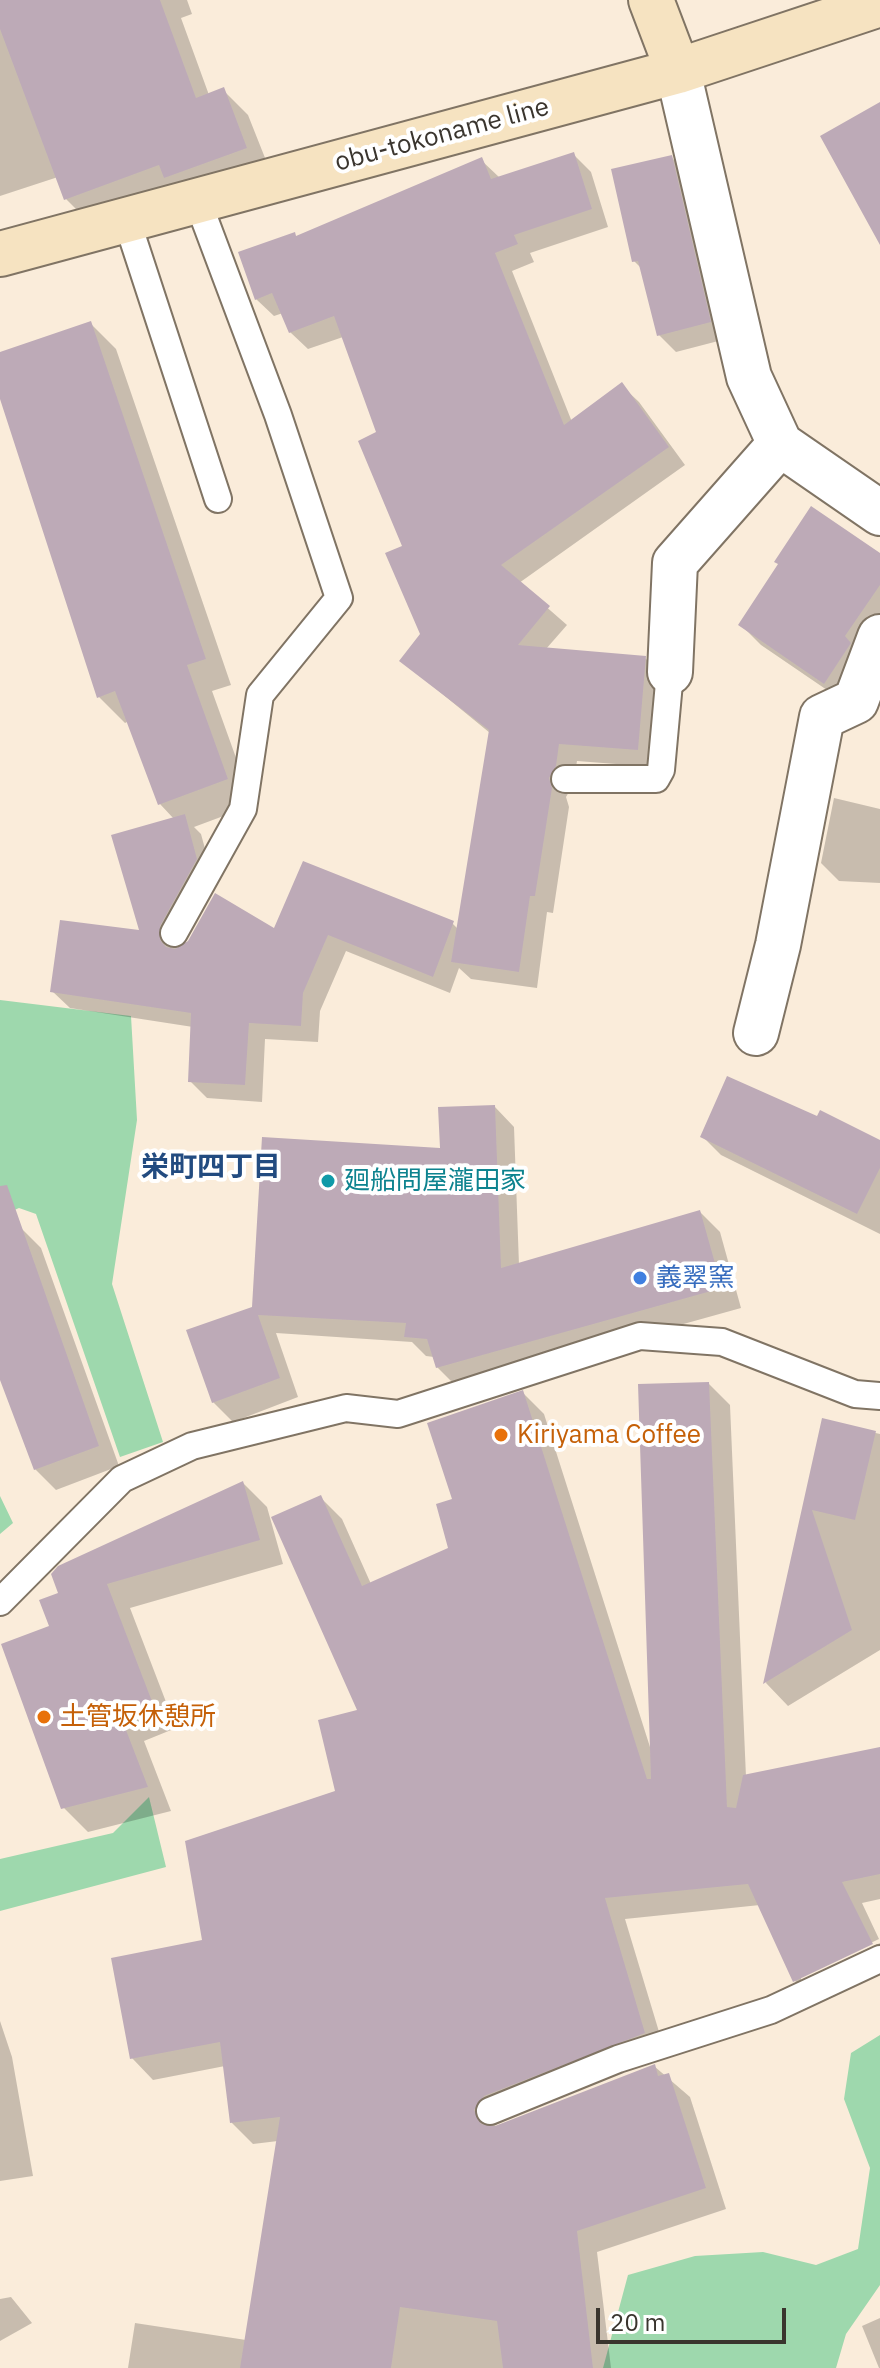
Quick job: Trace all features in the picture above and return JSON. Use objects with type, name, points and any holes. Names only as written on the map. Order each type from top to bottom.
[{"type":"main road","points":[[651,0],[678,71]]},
{"type":"main road","name":"obu-tokoname line","points":[[0,254],[678,71],[880,4]]},
{"type":"street","points":[[678,71],[749,377],[780,444],[880,513]]},
{"type":"street","points":[[670,672],[675,563],[780,444]]},
{"type":"street","points":[[756,1033],[778,945],[822,717],[856,701],[880,637]]},
{"type":"lane","points":[[174,933],[243,809],[260,695],[339,598],[278,415],[198,202]]},
{"type":"lane","points":[[127,221],[218,499]]},
{"type":"lane","points":[[565,779],[656,779],[661,770],[670,672]]},
{"type":"lane","points":[[0,1602],[122,1479],[192,1446],[346,1408],[398,1414],[640,1336],[722,1342],[855,1394],[880,1396]]},
{"type":"lane","points":[[490,2111],[618,2059],[771,2010],[880,1959]]},
{"type":"green space","points":[[0,1000],[131,1016],[137,1120],[112,1284],[163,1442],[120,1457],[36,1214],[19,1208],[0,1216]]},
{"type":"green space","points":[[0,1496],[13,1523],[0,1534]]},
{"type":"green space","points":[[149,1797],[166,1867],[0,1911],[0,1859],[113,1833]]},
{"type":"green space","points":[[880,2035],[880,2285],[846,2334],[836,2368],[603,2368],[628,2275],[695,2256],[763,2252],[816,2265],[858,2249],[870,2168],[844,2099],[851,2053]]},
{"type":"building","points":[[0,0],[160,0],[196,98],[224,87],[247,148],[164,178],[159,165],[64,200],[0,29]]},
{"type":"building","points":[[880,102],[880,245],[820,136]]},
{"type":"building","points":[[574,152],[592,209],[514,235],[518,244],[495,253],[564,425],[622,382],[669,447],[501,565],[550,606],[518,645],[646,656],[638,750],[559,744],[556,766],[549,778],[552,788],[535,896],[530,896],[519,972],[451,962],[489,730],[399,661],[420,634],[385,553],[402,546],[358,441],[376,432],[334,316],[289,333],[272,293],[255,300],[238,252],[295,232],[296,236],[482,157],[491,179]]},
{"type":"building","points":[[672,155],[711,322],[657,336],[638,261],[632,262],[611,169]]},
{"type":"building","points":[[91,321],[206,659],[187,665],[228,779],[158,805],[115,691],[97,698],[0,399],[0,352]]},
{"type":"building","points":[[811,506],[880,553],[880,585],[845,636],[851,643],[824,684],[738,625]]},
{"type":"building","points":[[185,814],[197,859],[160,926],[160,940],[166,947],[175,949],[188,941],[215,893],[274,928],[303,861],[454,921],[433,977],[328,935],[303,993],[301,1026],[249,1023],[245,1085],[188,1082],[191,1013],[50,992],[60,920],[139,930],[111,835]]},
{"type":"building","points":[[727,1076],[817,1116],[820,1110],[880,1140],[880,1168],[857,1214],[700,1137]]},
{"type":"building","points":[[495,1105],[501,1268],[700,1210],[722,1288],[436,1368],[427,1339],[404,1337],[406,1323],[258,1315],[280,1378],[212,1403],[186,1330],[252,1307],[262,1137],[440,1148],[438,1107]]},
{"type":"building","points":[[7,1185],[99,1446],[34,1470],[0,1380],[0,1186]]},
{"type":"building","points":[[709,1382],[727,1807],[736,1808],[743,1775],[880,1747],[880,1874],[842,1882],[873,1944],[793,1982],[748,1884],[605,1898],[645,2033],[484,2096],[474,2110],[481,2124],[495,2126],[655,2064],[658,2076],[669,2073],[706,2188],[577,2231],[593,2368],[503,2368],[497,2321],[400,2307],[391,2368],[240,2368],[280,2117],[230,2123],[220,2042],[130,2059],[111,1958],[202,1940],[185,1841],[335,1791],[318,1720],[357,1710],[271,1517],[321,1495],[362,1586],[448,1548],[436,1504],[452,1499],[427,1423],[523,1390],[647,1779],[651,1779],[638,1384]]},
{"type":"building","points":[[822,1418],[876,1431],[855,1520],[812,1510],[852,1630],[763,1684]]},
{"type":"building","points":[[243,1481],[260,1540],[107,1584],[153,1704],[121,1717],[148,1787],[61,1809],[1,1644],[49,1626],[39,1600],[58,1593],[51,1574],[58,1566]]},
{"type":"place","name":"廻船問屋瀧田家","points":[[328,1181]]},
{"type":"place","name":"義翠窯","points":[[640,1278]]},
{"type":"place","name":"Kiriyama Coffee","points":[[501,1435]]},
{"type":"place","name":"土管坂休憩所","points":[[44,1717]]},
{"type":"district","name":"栄町四丁目","points":[[211,1168]]}]
